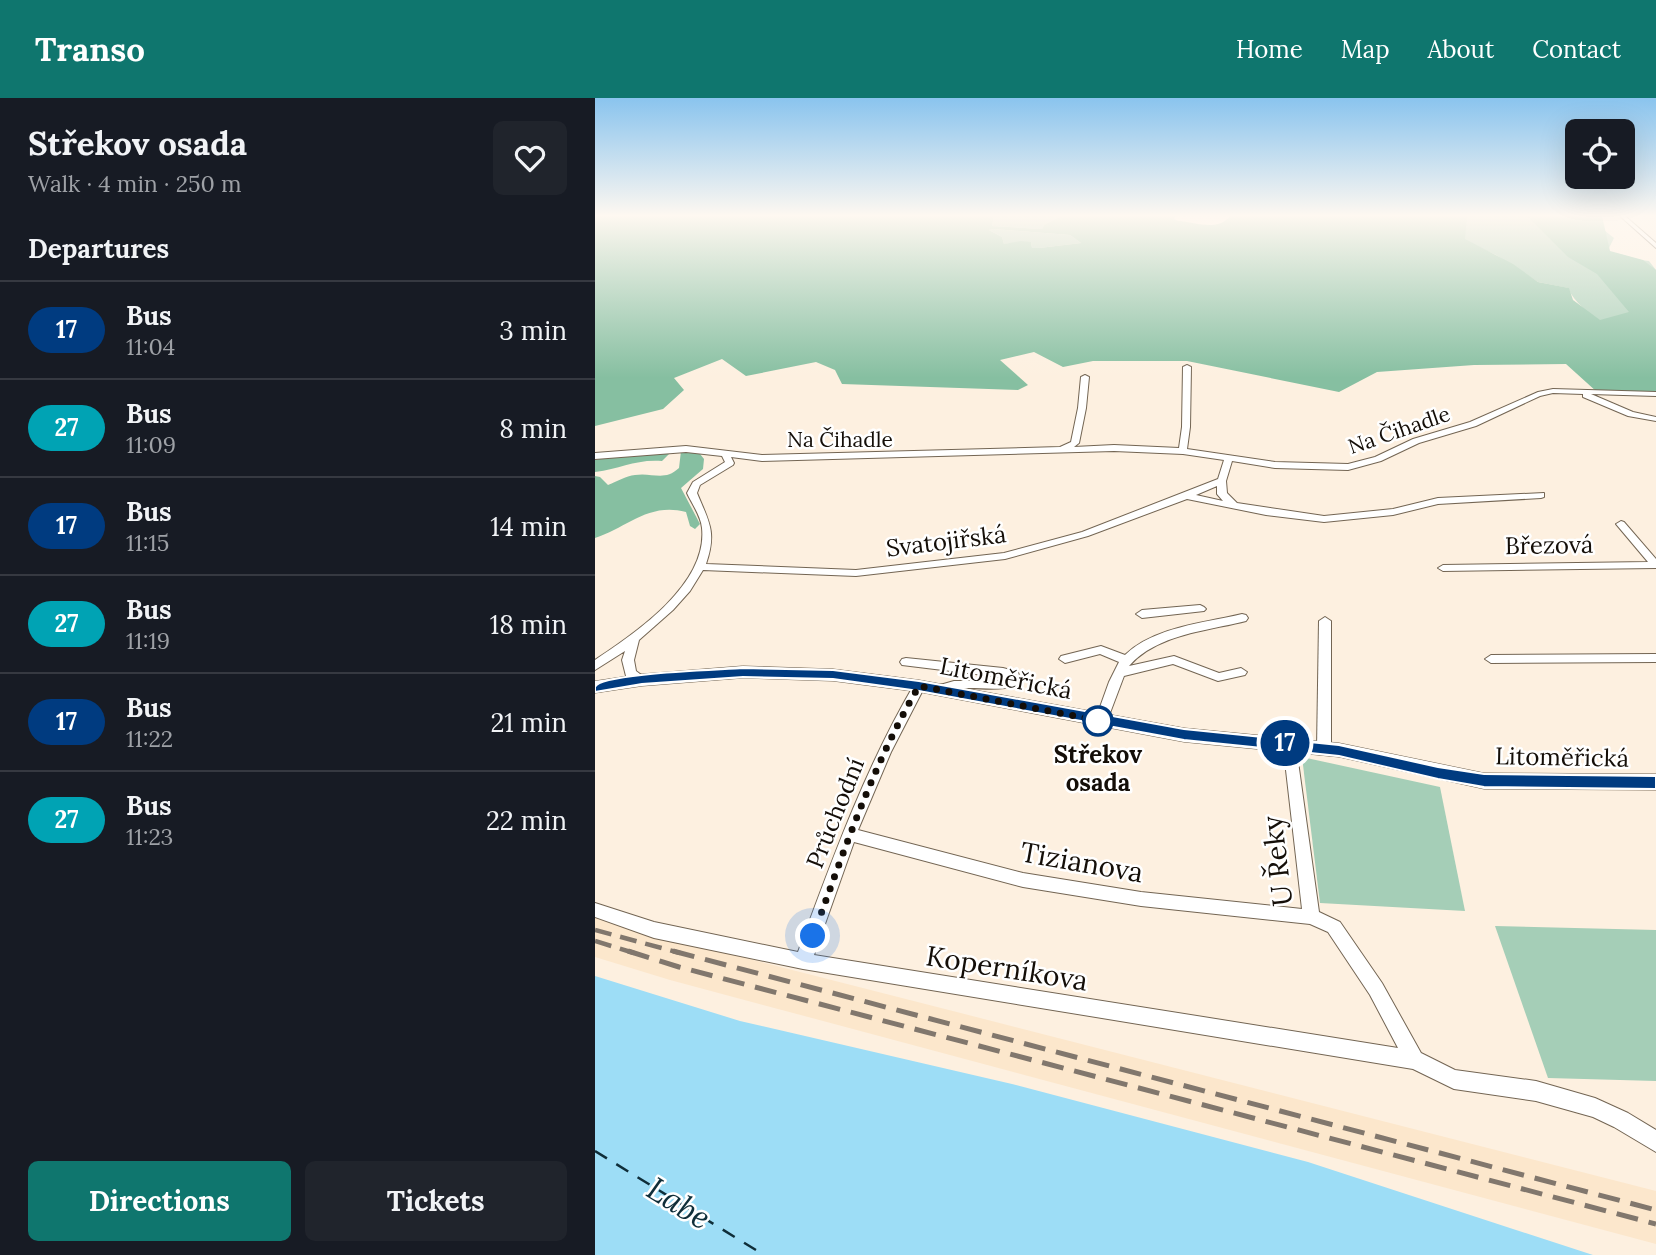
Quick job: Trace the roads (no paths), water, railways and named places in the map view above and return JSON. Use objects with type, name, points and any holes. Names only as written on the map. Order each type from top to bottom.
[{"type":"main road","name":"Litoměřická","points":[[595,687],[642,680],[743,673],[833,675],[928,688],[1184,735],[1324,748],[1484,780],[1656,782]]},
{"type":"street","points":[[1183,451],[1187,427],[1187,368]]},
{"type":"street","points":[[1063,449],[1075,443],[1085,377]]},
{"type":"street","name":"Na Čihadle","points":[[726,461],[744,457],[1063,449],[1183,451],[1297,467],[1361,464],[1416,441],[1473,424],[1538,394],[1553,391],[1656,394]]},
{"type":"street","points":[[1583,393],[1631,414],[1656,419]]},
{"type":"street","points":[[595,456],[686,449],[726,461],[762,458]]},
{"type":"street","points":[[1229,458],[1221,494],[1234,506]]},
{"type":"street","points":[[595,666],[634,641],[692,581],[701,567],[707,544],[707,527],[692,493],[696,484],[726,461]]},
{"type":"street","name":"Svatojiřská","points":[[701,567],[856,573],[1005,556],[1085,534],[1222,481]]},
{"type":"street","points":[[1186,496],[1324,519],[1393,512],[1438,500],[1541,495]]},
{"type":"street","name":"Březová","points":[[1621,524],[1656,565]]},
{"type":"street","name":"Březová","points":[[1443,568],[1656,565]]},
{"type":"street","points":[[1142,614],[1201,607],[1200,629]]},
{"type":"street","points":[[1101,721],[1124,666],[1140,649],[1161,639],[1243,618]]},
{"type":"street","points":[[1324,748],[1325,621]]},
{"type":"street","points":[[634,641],[628,660],[630,673],[642,680]]},
{"type":"street","points":[[1065,659],[1101,650],[1124,666],[1174,660],[1218,677],[1241,671]]},
{"type":"street","points":[[1491,659],[1656,658]]},
{"type":"street","points":[[906,662],[1014,675],[1012,683],[1005,685],[928,688]]},
{"type":"street","name":"Průchodní","points":[[803,961],[849,834],[897,724],[928,688]]},
{"type":"street","name":"U Řeky","points":[[1290,744],[1311,917],[1334,927],[1376,989],[1414,1060]]},
{"type":"street","name":"Tizianova","points":[[849,834],[1023,880],[1141,899],[1311,917]]},
{"type":"street","name":"Koperníkova","points":[[595,910],[654,930],[803,961],[1414,1060],[1454,1079],[1536,1091],[1595,1108],[1621,1120],[1656,1142]]},
{"type":"water","name":"Labe","points":[[595,976],[740,1021],[1012,1084],[1308,1162],[1593,1255],[595,1255]]},
{"type":"railway","points":[[595,930],[680,953]]},
{"type":"railway","points":[[595,941],[634,953]]},
{"type":"railway","points":[[628,951],[679,967],[1656,1224]]},
{"type":"railway","points":[[673,951],[1656,1210]]},
{"type":"place","name":"Střekov osada","points":[[1098,721]]}]
